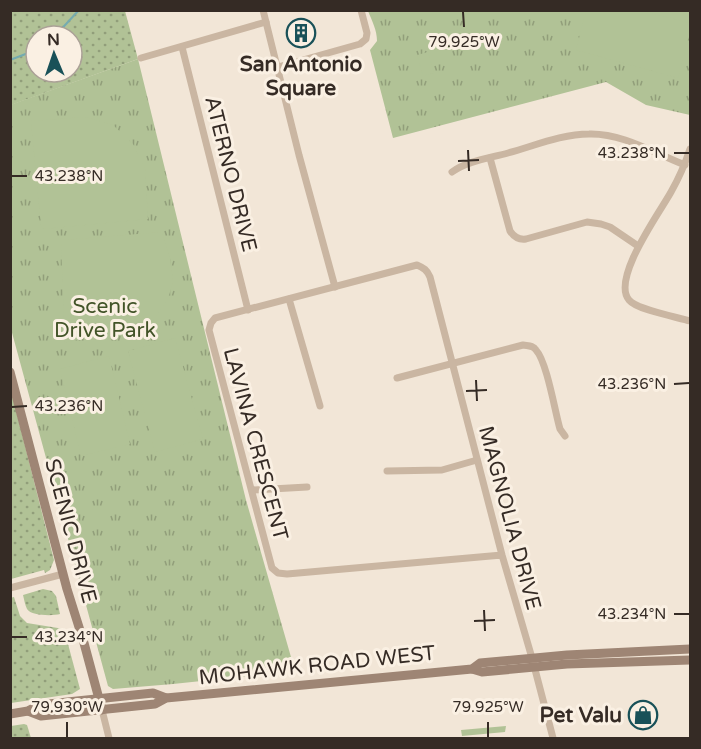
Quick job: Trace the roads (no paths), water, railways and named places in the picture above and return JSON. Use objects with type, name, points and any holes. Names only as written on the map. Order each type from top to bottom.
[{"type":"main road","name":"SCENIC DRIVE","points":[[10,372],[63,574],[102,710]]},
{"type":"main road","name":"MOHAWK ROAD WEST","points":[[28,711],[41,716],[155,704],[166,698],[472,669],[482,672],[567,654],[690,649]]},
{"type":"main road","name":"MOHAWK ROAD WEST","points":[[533,663],[690,660]]},
{"type":"main road","name":"MOHAWK ROAD WEST","points":[[28,711],[39,705],[99,698],[153,693],[166,698]]},
{"type":"main road","points":[[10,714],[28,711]]},
{"type":"street","points":[[263,10],[335,287]]},
{"type":"street","points":[[278,68],[360,44],[366,39],[367,33],[361,10]]},
{"type":"street","points":[[141,58],[266,22]]},
{"type":"street","name":"ATERNO DRIVE","points":[[182,47],[248,310]]},
{"type":"street","points":[[452,172],[460,166],[570,136],[589,134],[618,138],[685,165]]},
{"type":"street","points":[[690,149],[685,165],[672,190],[638,246],[628,270],[625,292],[629,301],[639,307],[690,321]]},
{"type":"street","points":[[490,158],[513,236],[526,239],[587,222],[610,227],[638,246]]},
{"type":"street","name":"LAVINA CRESCENT","points":[[427,271],[417,265],[215,318],[209,330],[272,568],[278,573],[502,555]]},
{"type":"street","name":"MAGNOLIA DRIVE","points":[[427,271],[553,738]]},
{"type":"street","points":[[289,299],[320,406]]},
{"type":"street","points":[[397,378],[523,345],[532,346],[537,350],[543,363],[560,429],[565,436]]},
{"type":"street","points":[[387,471],[442,470],[477,460]]},
{"type":"street","points":[[252,490],[307,487]]},
{"type":"street","points":[[10,588],[63,574]]},
{"type":"street","points":[[102,710],[109,738]]},
{"type":"waterway","points":[[66,24],[79,10]]},
{"type":"waterway","points":[[10,60],[24,55]]},
{"type":"place","name":"San Antonio Square","points":[[301,33]]},
{"type":"place","name":"Pet Valu","points":[[643,715]]},
{"type":"park label","name":"Scenic Drive Park","points":[[105,318]]}]
